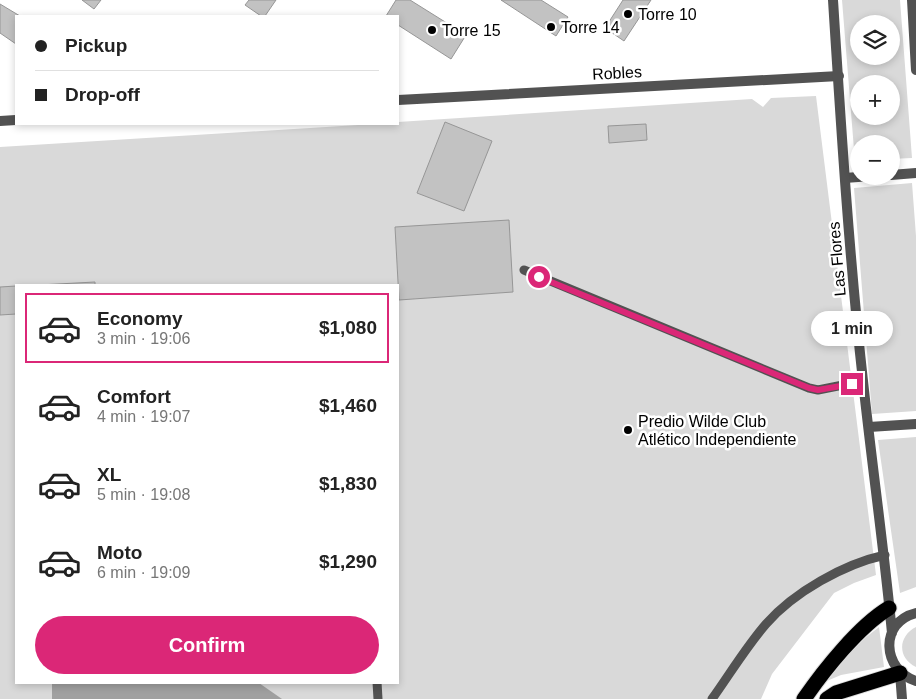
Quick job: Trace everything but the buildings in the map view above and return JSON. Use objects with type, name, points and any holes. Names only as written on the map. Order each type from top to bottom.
[{"type":"highway","points":[[804,699],[819,678],[868,624],[889,608]]},
{"type":"highway","points":[[827,699],[836,693],[900,672]]},
{"type":"street","name":"Las Flores","points":[[833,0],[845,178],[863,381],[885,555],[892,634],[889,645],[890,655],[900,672]]},
{"type":"street","points":[[912,0],[916,70]]},
{"type":"street","name":"Robles","points":[[399,100],[839,76]]},
{"type":"street","points":[[0,122],[15,120]]},
{"type":"street","points":[[900,174],[916,173]]},
{"type":"street","points":[[845,178],[850,178]]},
{"type":"street","points":[[869,427],[916,424]]},
{"type":"street","points":[[892,634],[895,626],[902,619],[916,612]]},
{"type":"street","points":[[900,672],[916,681]]},
{"type":"street","points":[[900,672],[902,699]]},
{"type":"lane","points":[[524,270],[809,388],[818,390],[863,381]]},
{"type":"lane","points":[[712,699],[766,624],[790,600],[812,586],[864,559],[885,555]]},
{"type":"lane","points":[[377,684],[378,699]]},
{"type":"shaded area","points":[[842,0],[900,0],[912,158],[900,159],[900,135],[853,135],[852,125],[900,125],[900,75],[850,75],[850,100]]},
{"type":"shaded area","name":"Predio Wilde Club Atlético Independiente","points":[[816,96],[876,575],[834,593],[772,674],[761,699],[0,699],[0,147],[358,125],[399,125],[399,122],[752,99],[763,107],[771,98]]},
{"type":"shaded area","points":[[912,183],[916,236],[916,411],[872,414],[854,188]]},
{"type":"shaded area","points":[[916,437],[916,587],[900,593],[878,440]]},
{"type":"shaded area","points":[[879,627],[884,667],[841,675],[822,683],[865,638]]},
{"type":"shaded area","points":[[916,627],[916,667],[905,658],[902,647],[906,636]]},
{"type":"shaded area","points":[[52,684],[260,684],[282,699],[52,699]]},
{"type":"place","name":"Torre 10","points":[[628,14]]},
{"type":"place","name":"Torre 14","points":[[551,27]]},
{"type":"place","name":"Torre 15","points":[[432,30]]},
{"type":"place","name":"Predio Wilde Club Atlético Independiente","points":[[628,430]]},
{"type":"route","points":[[539,277],[809,388],[818,390],[852,384]]}]
